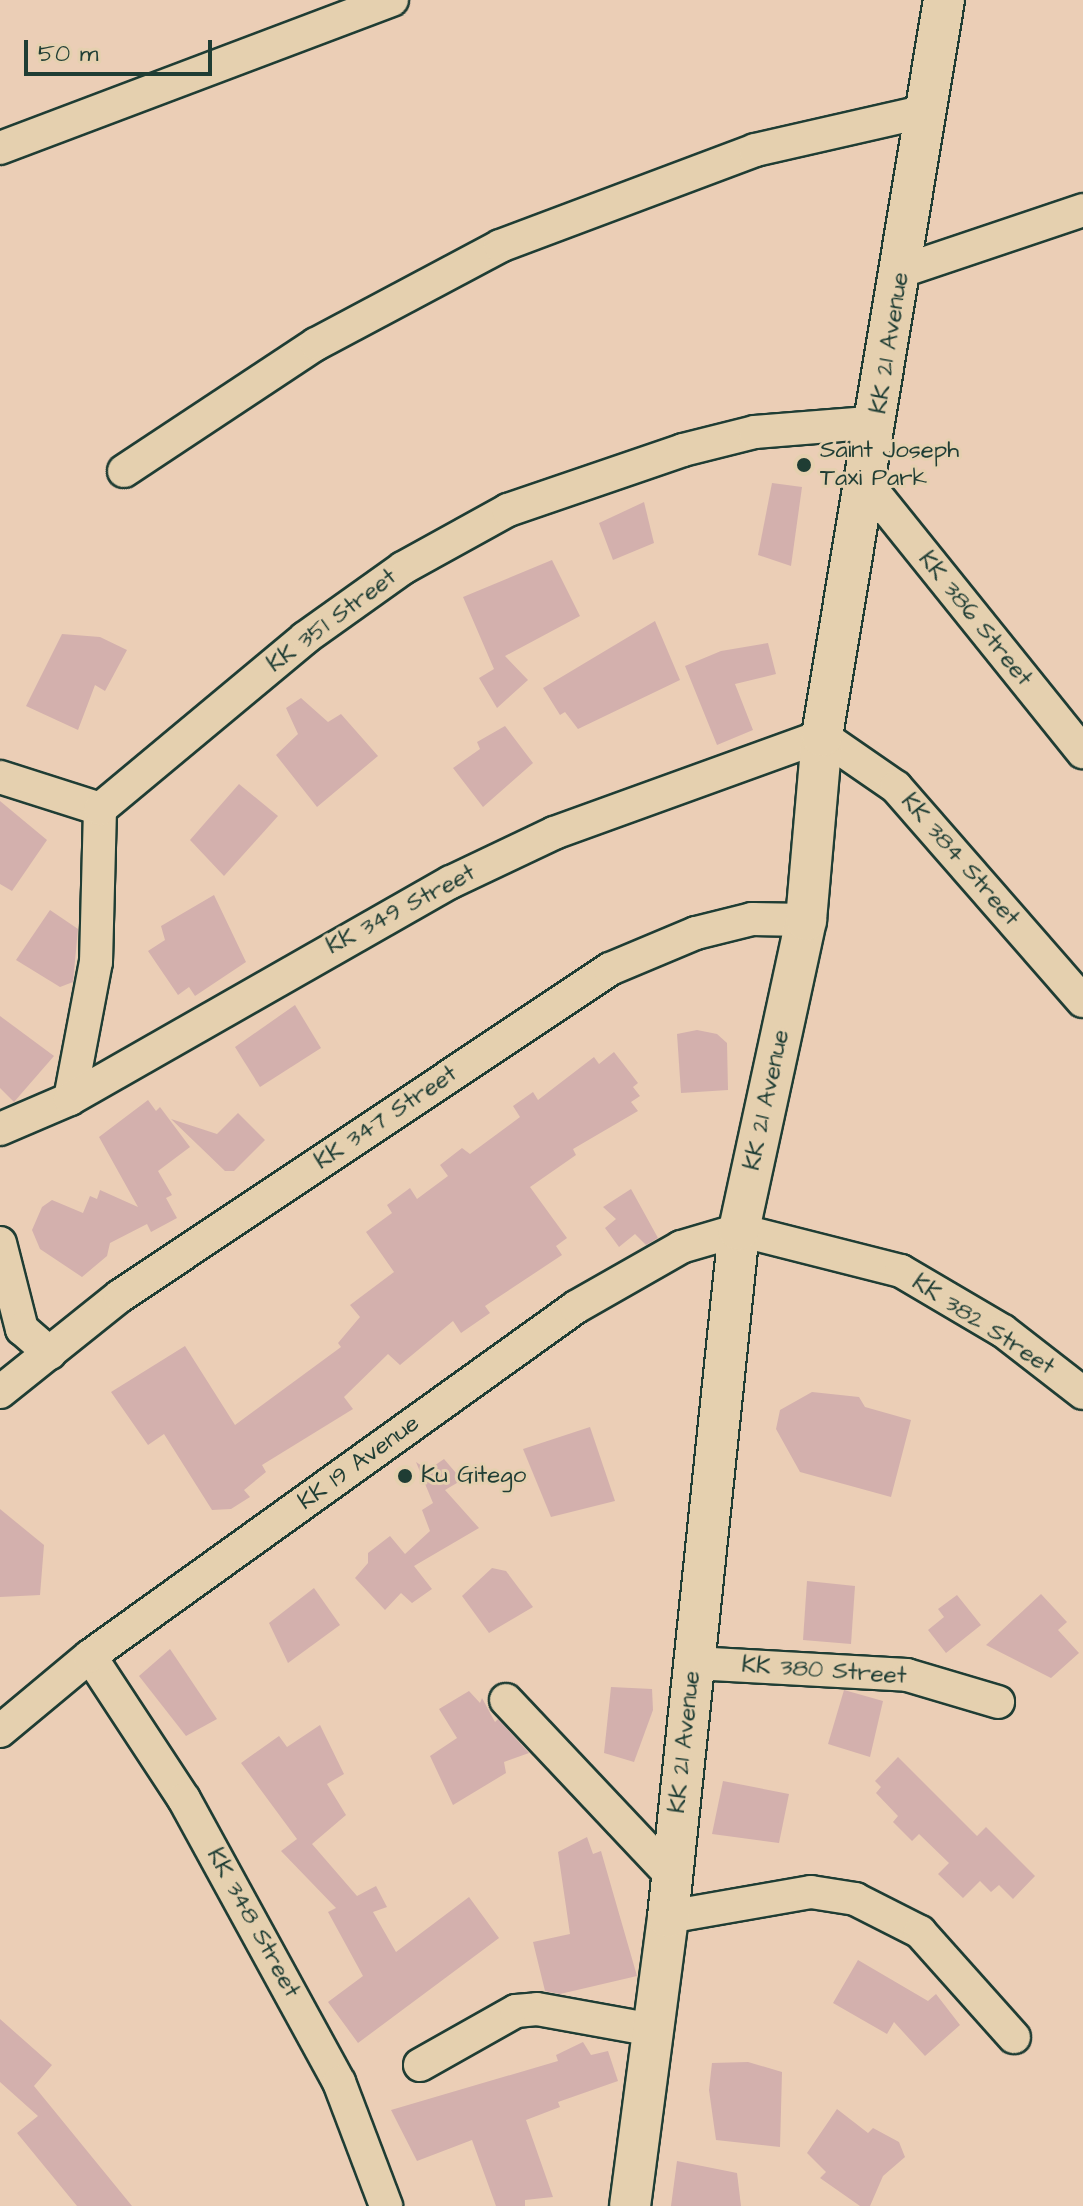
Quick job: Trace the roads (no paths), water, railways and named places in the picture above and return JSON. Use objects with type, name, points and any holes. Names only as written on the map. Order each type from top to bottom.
[{"type":"main road","name":"KK 21 Avenue","points":[[630,2206],[668,1917],[670,1874],[739,1230],[806,920],[822,736],[868,485],[944,0]]},
{"type":"street","points":[[0,148],[392,0]]},
{"type":"street","points":[[124,471],[316,344],[500,246],[755,150],[927,111]]},
{"type":"street","points":[[902,271],[1081,214]]},
{"type":"street","name":"KK 351 Street","points":[[100,809],[305,638],[403,568],[508,510],[640,464],[755,432],[878,422]]},
{"type":"street","name":"KK 386 Street","points":[[868,485],[1083,752]]},
{"type":"street","name":"KK 384 Street","points":[[822,736],[896,787],[1083,1001]]},
{"type":"street","name":"KK 349 Street","points":[[0,1129],[70,1099],[293,968],[464,876],[554,833],[822,736]]},
{"type":"street","points":[[0,777],[100,809],[96,962],[70,1099]]},
{"type":"street","name":"KK 347 Street","points":[[0,1392],[120,1296],[610,969],[696,933],[752,919],[806,920]]},
{"type":"street","name":"KK 382 Street","points":[[739,1230],[901,1271],[1003,1331],[1083,1393]]},
{"type":"street","name":"KK 19 Avenue","points":[[0,1731],[90,1656],[576,1307],[681,1247],[739,1230]]},
{"type":"street","points":[[0,1243],[22,1329],[50,1353]]},
{"type":"street","name":"KK 348 Street","points":[[90,1656],[184,1799],[339,2082],[386,2206]]},
{"type":"street","name":"KK 380 Street","points":[[694,1663],[907,1675],[998,1702]]},
{"type":"street","points":[[506,1700],[670,1874]]},
{"type":"street","points":[[668,1917],[811,1892],[855,1899],[920,1932],[1014,2037]]},
{"type":"street","points":[[420,2065],[516,2011],[537,2009],[653,2030]]},
{"type":"place","name":"Saint Joseph Taxi Park","points":[[804,465]]},
{"type":"place","name":"Ku Gitego","points":[[405,1476]]}]
